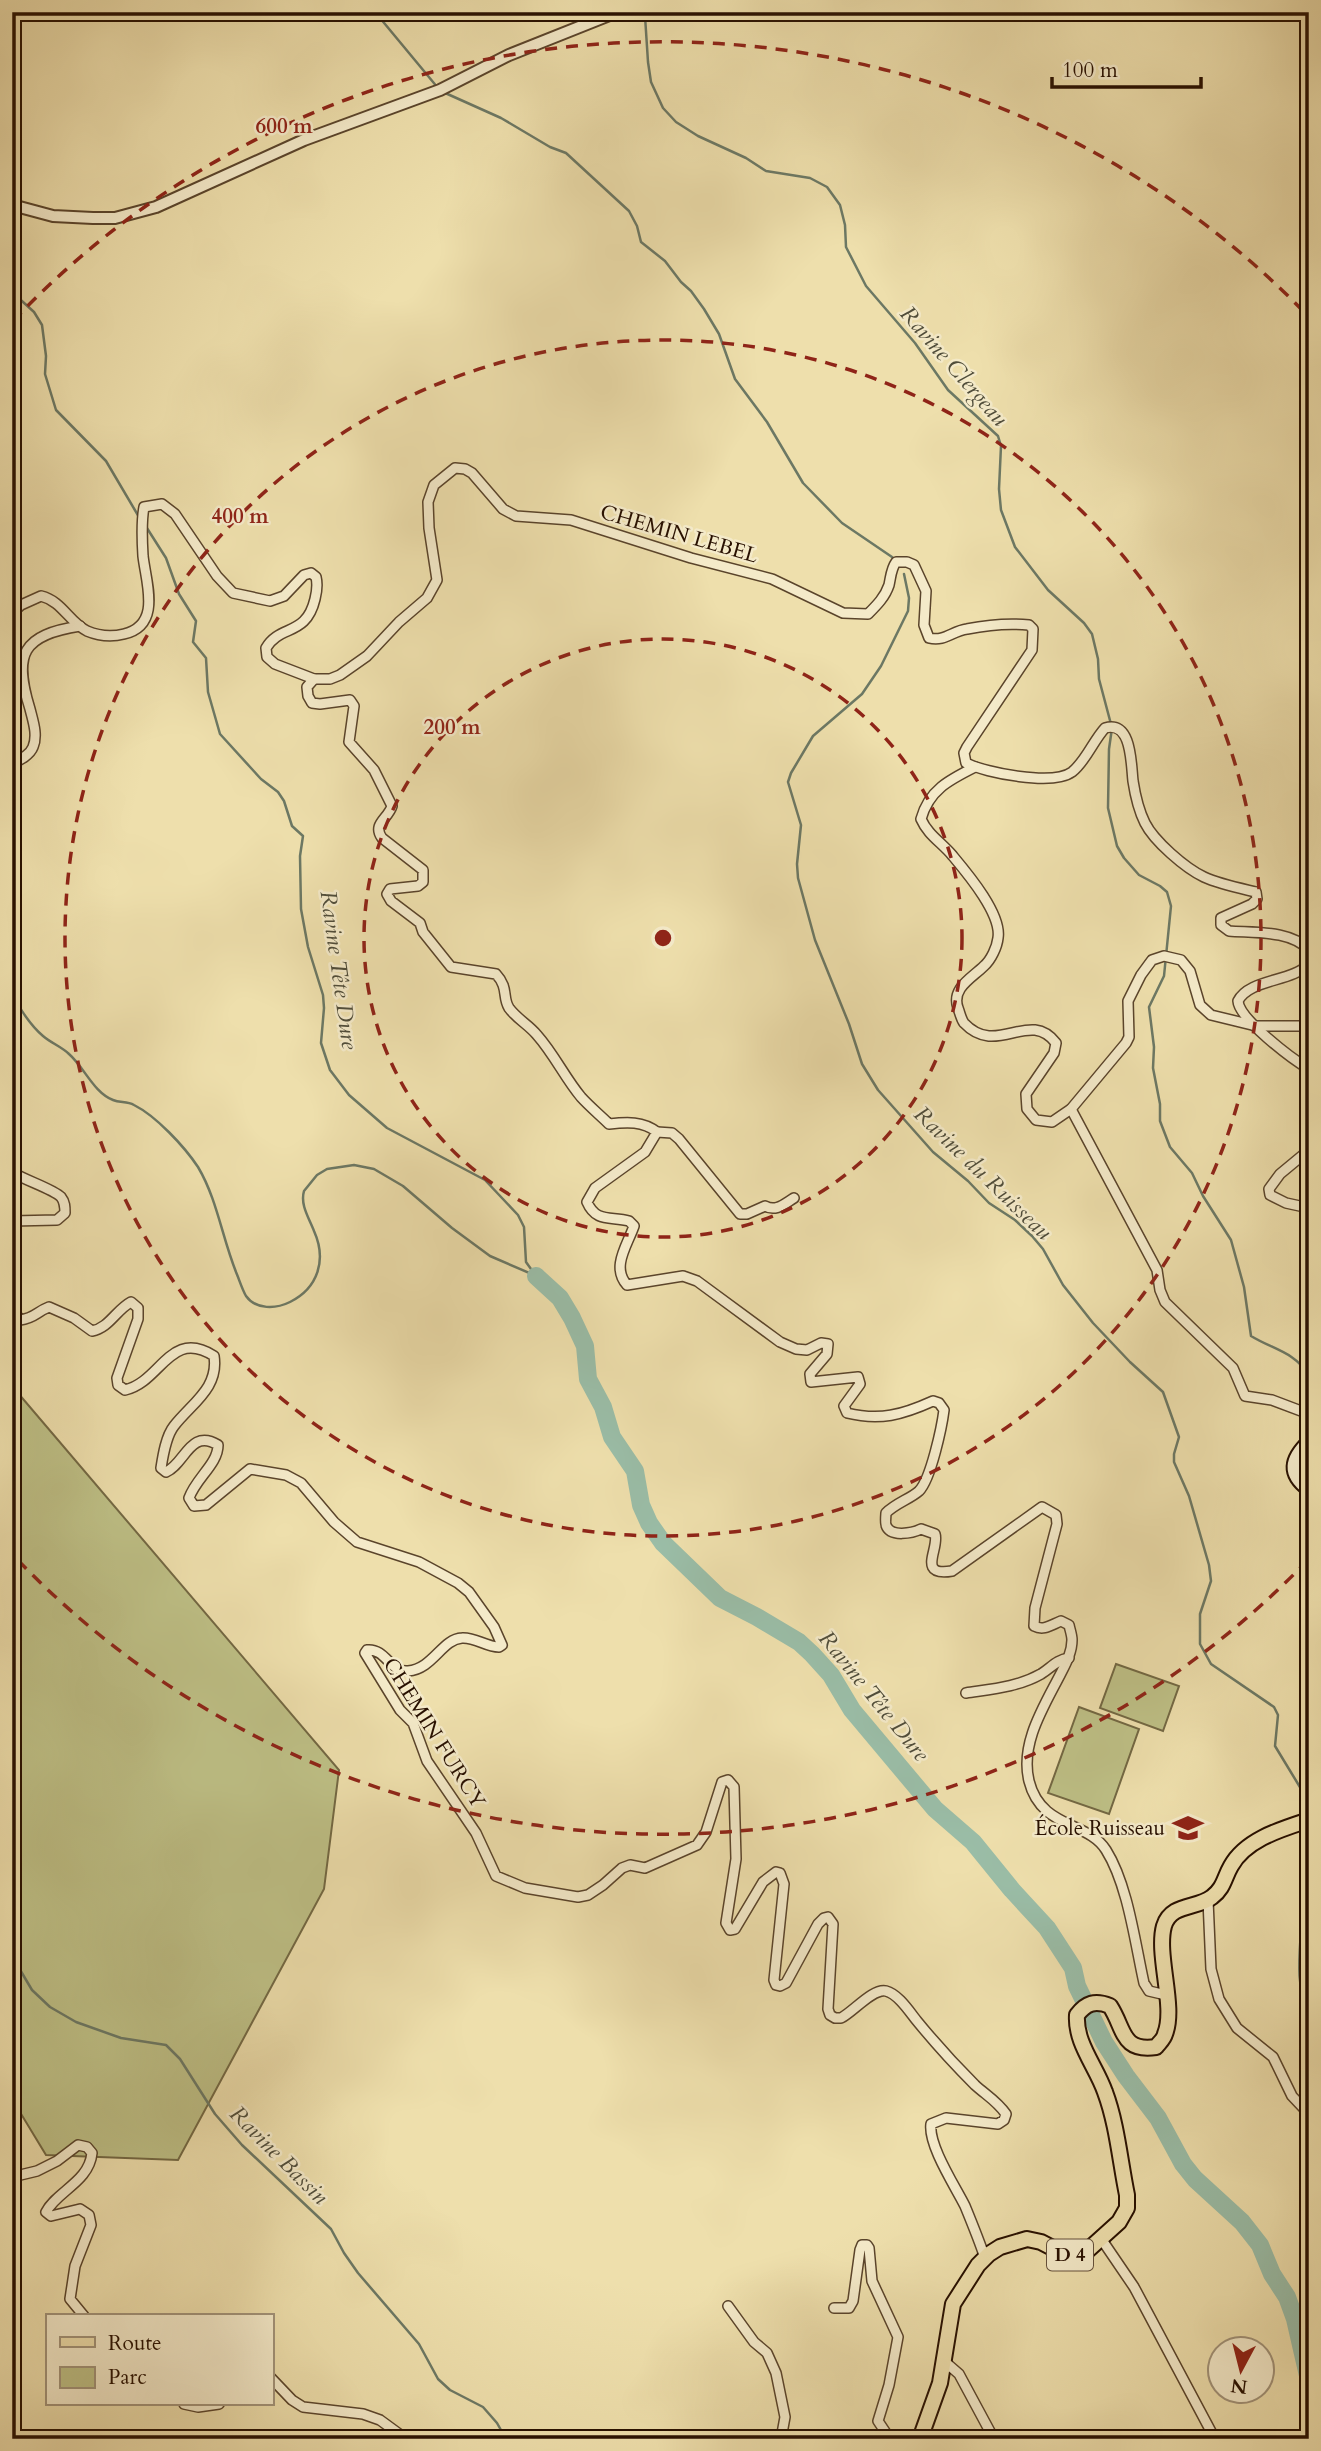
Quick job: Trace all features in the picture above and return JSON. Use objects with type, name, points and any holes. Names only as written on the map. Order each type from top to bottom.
[{"type":"main road","points":[[1309,1441],[1296,1455],[1292,1468],[1296,1480],[1309,1490]]},
{"type":"main road","points":[[1208,1900],[1221,1890],[1231,1866],[1240,1854],[1256,1842],[1309,1820]]},
{"type":"main road","name":"D 4","points":[[920,2439],[940,2383],[953,2304],[985,2258],[1000,2247],[1027,2239],[1076,2256],[1101,2240],[1119,2222],[1127,2208],[1127,2194],[1105,2091],[1079,2036],[1077,2015],[1082,2008],[1093,2003],[1110,2006],[1122,2034],[1129,2043],[1143,2049],[1156,2047],[1165,2035],[1164,1926],[1170,1914],[1208,1900]]},
{"type":"street","points":[[12,205],[53,216],[93,218],[115,218],[156,207],[304,140],[440,90],[509,55],[617,12]]},
{"type":"street","name":"CHEMIN LEBEL","points":[[314,679],[330,679],[340,675],[367,656],[399,622],[427,598],[437,580],[428,502],[439,479],[455,468],[465,469],[472,473],[503,509],[516,516],[571,520],[691,558],[772,579],[844,612],[868,614],[880,603],[888,587],[892,567],[896,562],[907,562],[914,565],[926,591],[928,598],[924,625],[929,638],[938,640],[963,629],[1008,624],[1030,625],[1034,634],[1032,650],[964,753],[966,763],[975,767]]},
{"type":"street","points":[[12,613],[21,605],[41,596],[57,603],[80,626],[101,635],[117,636],[133,632],[143,624],[149,609],[142,521],[144,508],[162,504],[175,514],[217,576],[233,593],[270,601],[284,596],[304,575],[311,573],[318,584],[313,609],[304,623],[271,640],[266,648],[267,657],[275,664],[314,679],[307,687],[312,703],[349,700],[354,706],[349,742],[374,770],[392,806],[378,827],[378,833],[423,870],[424,882],[418,886],[390,889],[387,894],[391,901],[420,923],[423,932],[451,967],[496,974],[505,987],[506,1002],[511,1011],[536,1033],[580,1096],[609,1124],[648,1125],[657,1132],[672,1133],[740,1214],[747,1214],[765,1206],[777,1208],[794,1198]]},
{"type":"street","points":[[12,764],[26,756],[33,747],[35,726],[21,681],[27,652],[33,642],[59,629],[80,626]]},
{"type":"street","points":[[1309,950],[1287,936],[1224,929],[1221,918],[1252,904],[1257,899],[1256,892],[1204,877],[1182,862],[1158,840],[1145,823],[1125,736],[1118,728],[1105,728],[1082,762],[1066,775],[1052,779],[1040,778],[975,767],[940,786],[924,807],[921,819],[934,839],[951,853],[997,920],[998,937],[987,964],[961,986],[956,1002],[963,1021],[981,1035],[1000,1037],[1025,1029],[1049,1034],[1056,1043],[1054,1053],[1026,1094],[1027,1109],[1036,1120],[1052,1122],[1071,1109],[1126,1043],[1129,1037],[1128,1001],[1152,960],[1164,956],[1181,960],[1191,971],[1200,1005],[1211,1015],[1255,1026],[1309,1026]]},
{"type":"street","points":[[1309,964],[1240,996],[1238,1001],[1238,1008],[1255,1026],[1309,1069]]},
{"type":"street","points":[[1071,1109],[1157,1270],[1165,1302],[1233,1368],[1245,1396],[1272,1400],[1309,1414]]},
{"type":"street","points":[[657,1132],[645,1152],[595,1188],[587,1202],[591,1211],[598,1216],[607,1220],[629,1221],[634,1226],[620,1261],[622,1280],[627,1284],[684,1276],[697,1281],[780,1342],[796,1349],[807,1350],[821,1343],[828,1344],[827,1354],[810,1374],[811,1382],[858,1377],[860,1384],[844,1406],[847,1413],[867,1418],[882,1417],[933,1401],[939,1403],[944,1410],[940,1441],[924,1483],[920,1490],[886,1513],[885,1525],[895,1533],[921,1529],[935,1534],[937,1539],[931,1556],[936,1570],[943,1573],[952,1571],[1042,1507],[1056,1514],[1057,1524],[1035,1608],[1034,1626],[1046,1628],[1061,1621],[1069,1625],[1072,1640],[1069,1658],[1036,1722],[1026,1761],[1029,1783],[1035,1797],[1046,1811],[1096,1839],[1106,1849],[1124,1893],[1144,1983],[1149,1991],[1166,1995]]},
{"type":"street","points":[[1309,1150],[1280,1174],[1269,1189],[1270,1195],[1275,1199],[1309,1208]]},
{"type":"street","points":[[12,1172],[60,1195],[66,1205],[65,1213],[57,1220],[12,1221]]},
{"type":"street","name":"CHEMIN FURCY","points":[[12,1303],[20,1320],[34,1317],[49,1307],[74,1318],[92,1331],[102,1329],[131,1302],[138,1308],[138,1319],[117,1378],[118,1385],[125,1390],[149,1376],[173,1352],[191,1348],[204,1350],[214,1356],[216,1370],[203,1396],[173,1426],[162,1459],[161,1468],[166,1472],[172,1469],[183,1453],[201,1440],[210,1440],[218,1445],[218,1454],[194,1484],[189,1498],[194,1506],[206,1505],[250,1469],[286,1475],[301,1483],[334,1522],[357,1542],[419,1562],[440,1572],[469,1592],[499,1636],[502,1645],[499,1647],[463,1637],[452,1640],[428,1664],[404,1672],[396,1669],[379,1651],[367,1650],[365,1653],[400,1710],[412,1724],[427,1761],[476,1833],[496,1875],[525,1888],[578,1897],[588,1895],[622,1868],[634,1865],[645,1868],[698,1845],[715,1807],[722,1783],[728,1780],[732,1782],[736,1860],[727,1928],[735,1929],[763,1882],[776,1872],[780,1873],[784,1884],[774,1980],[776,1985],[786,1983],[818,1924],[828,1917],[832,1924],[828,2009],[830,2015],[841,2018],[874,1993],[888,1991],[905,2007],[945,2056],[979,2089],[997,2101],[1006,2114],[1004,2120],[998,2124],[946,2118],[931,2124],[930,2130],[966,2208],[985,2258]]},
{"type":"street","points":[[966,1693],[1004,1688],[1041,1674],[1059,1660],[1069,1658]]},
{"type":"street","points":[[1208,1900],[1211,1969],[1219,1999],[1237,2028],[1273,2057],[1292,2096],[1309,2114]]},
{"type":"street","points":[[12,2176],[37,2171],[78,2146],[87,2147],[92,2153],[91,2162],[77,2181],[49,2206],[46,2212],[51,2216],[80,2209],[89,2214],[91,2225],[75,2266],[70,2299],[82,2314]]},
{"type":"street","points":[[1101,2240],[1134,2287],[1215,2439]]},
{"type":"street","points":[[834,2308],[849,2308],[853,2301],[860,2250],[862,2245],[867,2245],[872,2281],[898,2337],[889,2385],[878,2421],[890,2439]]},
{"type":"street","points":[[728,2306],[754,2342],[767,2353],[776,2373],[785,2417],[780,2439]]},
{"type":"street","points":[[944,2361],[959,2374],[994,2439]]},
{"type":"street","points":[[273,2380],[292,2400],[303,2407],[363,2414],[380,2420],[406,2439]]},
{"type":"green space","points":[[12,1386],[339,1770],[324,1889],[178,2160],[46,2155],[12,2099]]},
{"type":"green space","points":[[1116,1664],[1179,1686],[1163,1731],[1100,1708]]},
{"type":"green space","points":[[1079,1707],[1139,1729],[1109,1814],[1048,1793]]},
{"type":"waterway","name":"Ravine du Ruisseau","points":[[375,12],[438,88]]},
{"type":"waterway","name":"Ravine Clergeau","points":[[645,16],[651,82],[663,108],[676,122],[698,136],[746,158],[766,171],[810,178],[827,187],[840,205],[845,225],[846,247],[866,286],[915,343],[948,390],[998,436],[1001,446],[1001,510],[1015,547],[1048,590],[1084,623],[1092,634],[1099,679],[1112,728],[1108,808],[1117,846],[1139,875],[1167,892],[1171,906],[1164,976],[1149,1007],[1160,1121],[1170,1147],[1192,1173],[1231,1240],[1244,1287],[1251,1336],[1290,1356],[1309,1375]]},
{"type":"waterway","name":"Ravine du Ruisseau","points":[[443,92],[501,118],[550,147],[566,153],[629,211],[641,242],[665,261],[704,309],[719,334],[735,379],[767,422],[803,483],[842,523],[892,557]]},
{"type":"waterway","name":"Ravine Tête Dure","points":[[12,292],[34,312],[42,325],[45,374],[56,410],[106,461],[139,517]]},
{"type":"waterway","name":"Ravine Tête Dure","points":[[145,525],[166,558],[179,594],[196,621],[193,642],[206,658],[208,692],[220,734],[261,779],[278,792],[284,801],[292,826],[303,836],[300,856],[301,909],[308,947],[323,995],[321,1043],[330,1070],[349,1095],[387,1128],[485,1180],[518,1215],[524,1227],[526,1262],[536,1276]]},
{"type":"waterway","name":"Ravine du Ruisseau","points":[[904,574],[909,598],[908,611],[881,666],[862,694],[813,736],[788,782],[801,825],[798,878],[815,940],[862,1064],[878,1090],[933,1152],[968,1181],[989,1203],[1015,1220],[1032,1236],[1043,1249],[1063,1285],[1093,1323],[1163,1392],[1179,1437],[1174,1462],[1189,1496],[1209,1565],[1211,1581],[1200,1614],[1200,1644],[1211,1664],[1274,1707],[1278,1715],[1275,1746],[1309,1802]]},
{"type":"waterway","points":[[12,994],[34,1027],[69,1054],[100,1092],[113,1100],[134,1105],[151,1116],[192,1159],[205,1179],[243,1290],[255,1304],[273,1307],[290,1302],[300,1296],[313,1281],[320,1263],[320,1252],[304,1206],[304,1191],[317,1175],[327,1169],[354,1165],[374,1169],[403,1186],[490,1256],[534,1275]]},
{"type":"waterway","name":"Ravine Tête Dure","points":[[536,1276],[560,1298],[572,1318],[585,1346],[588,1379],[603,1407],[612,1437],[635,1471],[641,1505],[663,1543],[720,1598],[799,1642],[812,1654],[831,1675],[852,1710],[935,1809],[973,1842],[1047,1928],[1073,1968],[1077,1986],[1104,2042],[1158,2118],[1183,2164],[1195,2179],[1242,2222],[1260,2245],[1272,2274],[1287,2297],[1295,2319],[1309,2380]]},
{"type":"waterway","name":"Ravine du Ruisseau","points":[[1309,1860],[1303,1896],[1299,1963],[1300,1983],[1309,2013]]},
{"type":"waterway","name":"Ravine Bassin","points":[[12,1934],[19,1968],[32,1990],[50,2007],[76,2022],[121,2038],[166,2045],[180,2059],[215,2114],[242,2145],[331,2229],[358,2273],[419,2344],[438,2379],[450,2390],[483,2407],[506,2439]]},
{"type":"place","name":"École Ruisseau","points":[[1188,1828]]}]
